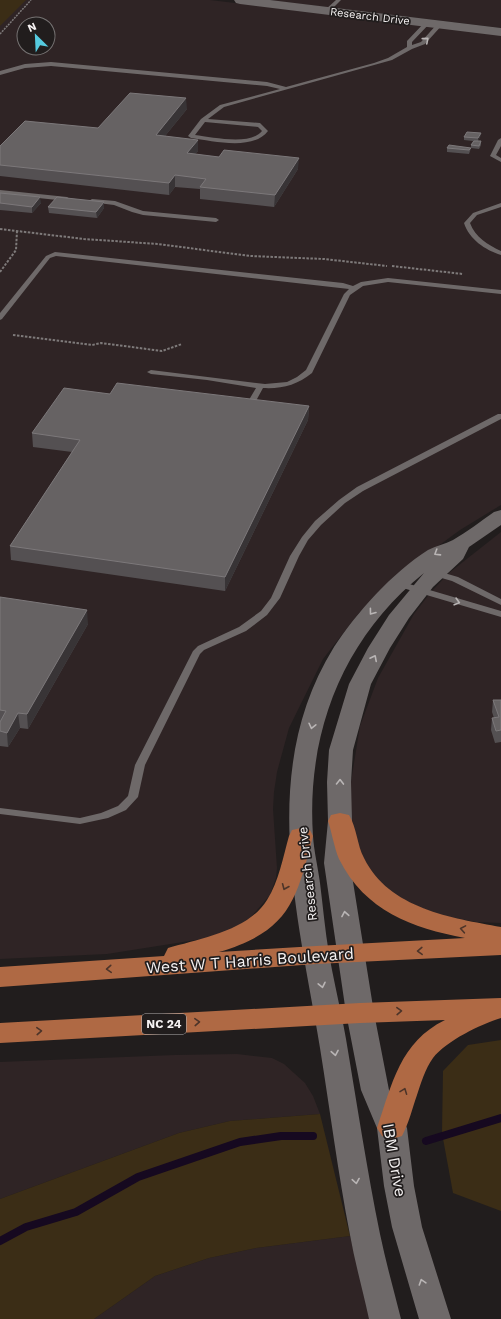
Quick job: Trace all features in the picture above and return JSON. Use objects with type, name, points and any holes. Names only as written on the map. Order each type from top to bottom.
[{"type":"main road","points":[[340,821],[352,858],[366,880],[379,894],[400,909],[424,920],[458,929],[501,936]]},
{"type":"main road","points":[[140,966],[238,936],[258,924],[273,911],[282,895],[288,881],[301,836]]},
{"type":"main road","name":"West W T Harris Boulevard","points":[[0,977],[140,966],[316,955],[501,946]]},
{"type":"main road","points":[[392,1128],[414,1066],[429,1044],[445,1033],[470,1020],[501,1008]]},
{"type":"main road","name":"NC 24","points":[[0,1033],[360,1013],[501,1008]]},
{"type":"street","name":"Research Drive","points":[[240,0],[501,32]]},
{"type":"street","name":"Research Drive","points":[[316,955],[301,836],[301,792],[306,753],[313,720],[328,680],[350,642],[376,607],[409,587],[427,571],[456,556],[460,544],[501,516]]},
{"type":"street","name":"Research Drive","points":[[352,953],[337,863],[340,821],[341,750],[360,684],[379,648],[400,615],[409,587]]},
{"type":"street","name":"IBM Drive","points":[[352,953],[360,1013],[375,1090],[392,1128],[399,1186],[407,1227],[435,1319]]},
{"type":"street","points":[[316,955],[328,1015],[365,1236],[385,1319]]},
{"type":"lane","points":[[327,11],[339,0]]},
{"type":"lane","points":[[410,48],[409,42],[427,23]]},
{"type":"lane","points":[[203,120],[256,124],[263,127],[266,131],[262,137],[244,141],[191,136],[203,120],[222,106],[390,59],[423,43],[440,24]]},
{"type":"lane","points":[[0,73],[25,66],[56,64],[267,84],[285,88]]},
{"type":"lane","points":[[501,140],[492,156],[501,160]]},
{"type":"lane","points":[[0,192],[74,200]]},
{"type":"lane","points":[[88,201],[115,203],[143,213],[216,220]]},
{"type":"lane","points":[[501,205],[475,214],[467,223],[470,231],[480,240],[501,253]]},
{"type":"lane","points":[[0,318],[48,258],[55,254],[343,285],[354,288]]},
{"type":"lane","points":[[151,372],[261,386],[284,384],[306,375],[347,294],[354,288],[367,282],[388,280],[501,292]]},
{"type":"lane","points":[[246,411],[261,386]]},
{"type":"lane","points":[[0,812],[80,821],[104,816],[122,808],[133,797],[140,765],[196,653],[201,648],[244,628],[267,610],[280,589],[299,548],[319,522],[345,499],[360,489],[501,416]]},
{"type":"lane","points":[[427,571],[466,584],[501,602]]},
{"type":"lane","points":[[409,587],[501,614]]},
{"type":"path","points":[[0,34],[31,0]]},
{"type":"path","points":[[0,229],[84,239],[158,244],[238,255],[324,259],[469,274]]},
{"type":"path","points":[[0,272],[14,254],[17,247],[15,236],[17,231]]},
{"type":"path","points":[[13,335],[158,351],[170,350],[182,344]]},
{"type":"shaded area","points":[[0,0],[210,0],[501,35],[501,505],[460,530],[430,552],[359,613],[323,659],[289,728],[277,772],[273,809],[277,868],[276,878],[270,895],[250,918],[231,930],[202,939],[107,954],[0,959]]},
{"type":"shaded area","points":[[0,0],[26,0],[0,26]]},
{"type":"shaded area","points":[[268,0],[501,0],[501,28]]},
{"type":"shaded area","points":[[501,532],[501,923],[476,922],[445,916],[421,908],[393,895],[363,863],[350,826],[350,788],[360,726],[378,678],[414,614],[431,592],[449,573]]},
{"type":"shaded area","points":[[501,1040],[501,1211],[453,1193],[442,1133],[443,1071],[468,1045]]},
{"type":"shaded area","points":[[237,1054],[272,1058],[284,1064],[305,1083],[313,1096],[320,1114],[230,1121],[179,1133],[0,1199],[0,1062]]},
{"type":"shaded area","points":[[320,1114],[350,1236],[256,1248],[209,1258],[155,1276],[94,1319],[0,1319],[0,1199],[179,1133],[230,1121]]},
{"type":"shaded area","points":[[350,1236],[371,1319],[94,1319],[155,1276],[209,1258],[256,1248]]},
{"type":"building","points":[[130,93],[186,98],[156,135],[198,140],[187,153],[219,157],[224,150],[299,158],[275,195],[200,187],[206,179],[175,175],[169,183],[0,165],[0,146],[25,121],[98,128]]},
{"type":"building","points":[[467,132],[481,133],[478,138],[464,137]]},
{"type":"building","points":[[474,141],[481,141],[479,146],[471,145]]},
{"type":"building","points":[[449,145],[471,148],[469,150],[447,148]]},
{"type":"building","points":[[0,193],[40,197],[32,207],[0,203]]},
{"type":"building","points":[[57,197],[104,202],[96,212],[48,207]]},
{"type":"building","points":[[117,383],[309,406],[225,577],[10,546],[80,440],[32,433],[64,388],[110,394]]},
{"type":"building","points":[[0,597],[87,610],[27,714],[18,713],[7,733],[0,731],[0,722],[6,711],[0,710]]},
{"type":"building","points":[[493,700],[501,700],[501,730],[496,731],[492,718],[499,717]]},
{"type":"waterway","points":[[426,1141],[501,1118]]},
{"type":"waterway","points":[[0,1241],[26,1227],[76,1212],[138,1177],[240,1142],[281,1136],[313,1136]]}]
